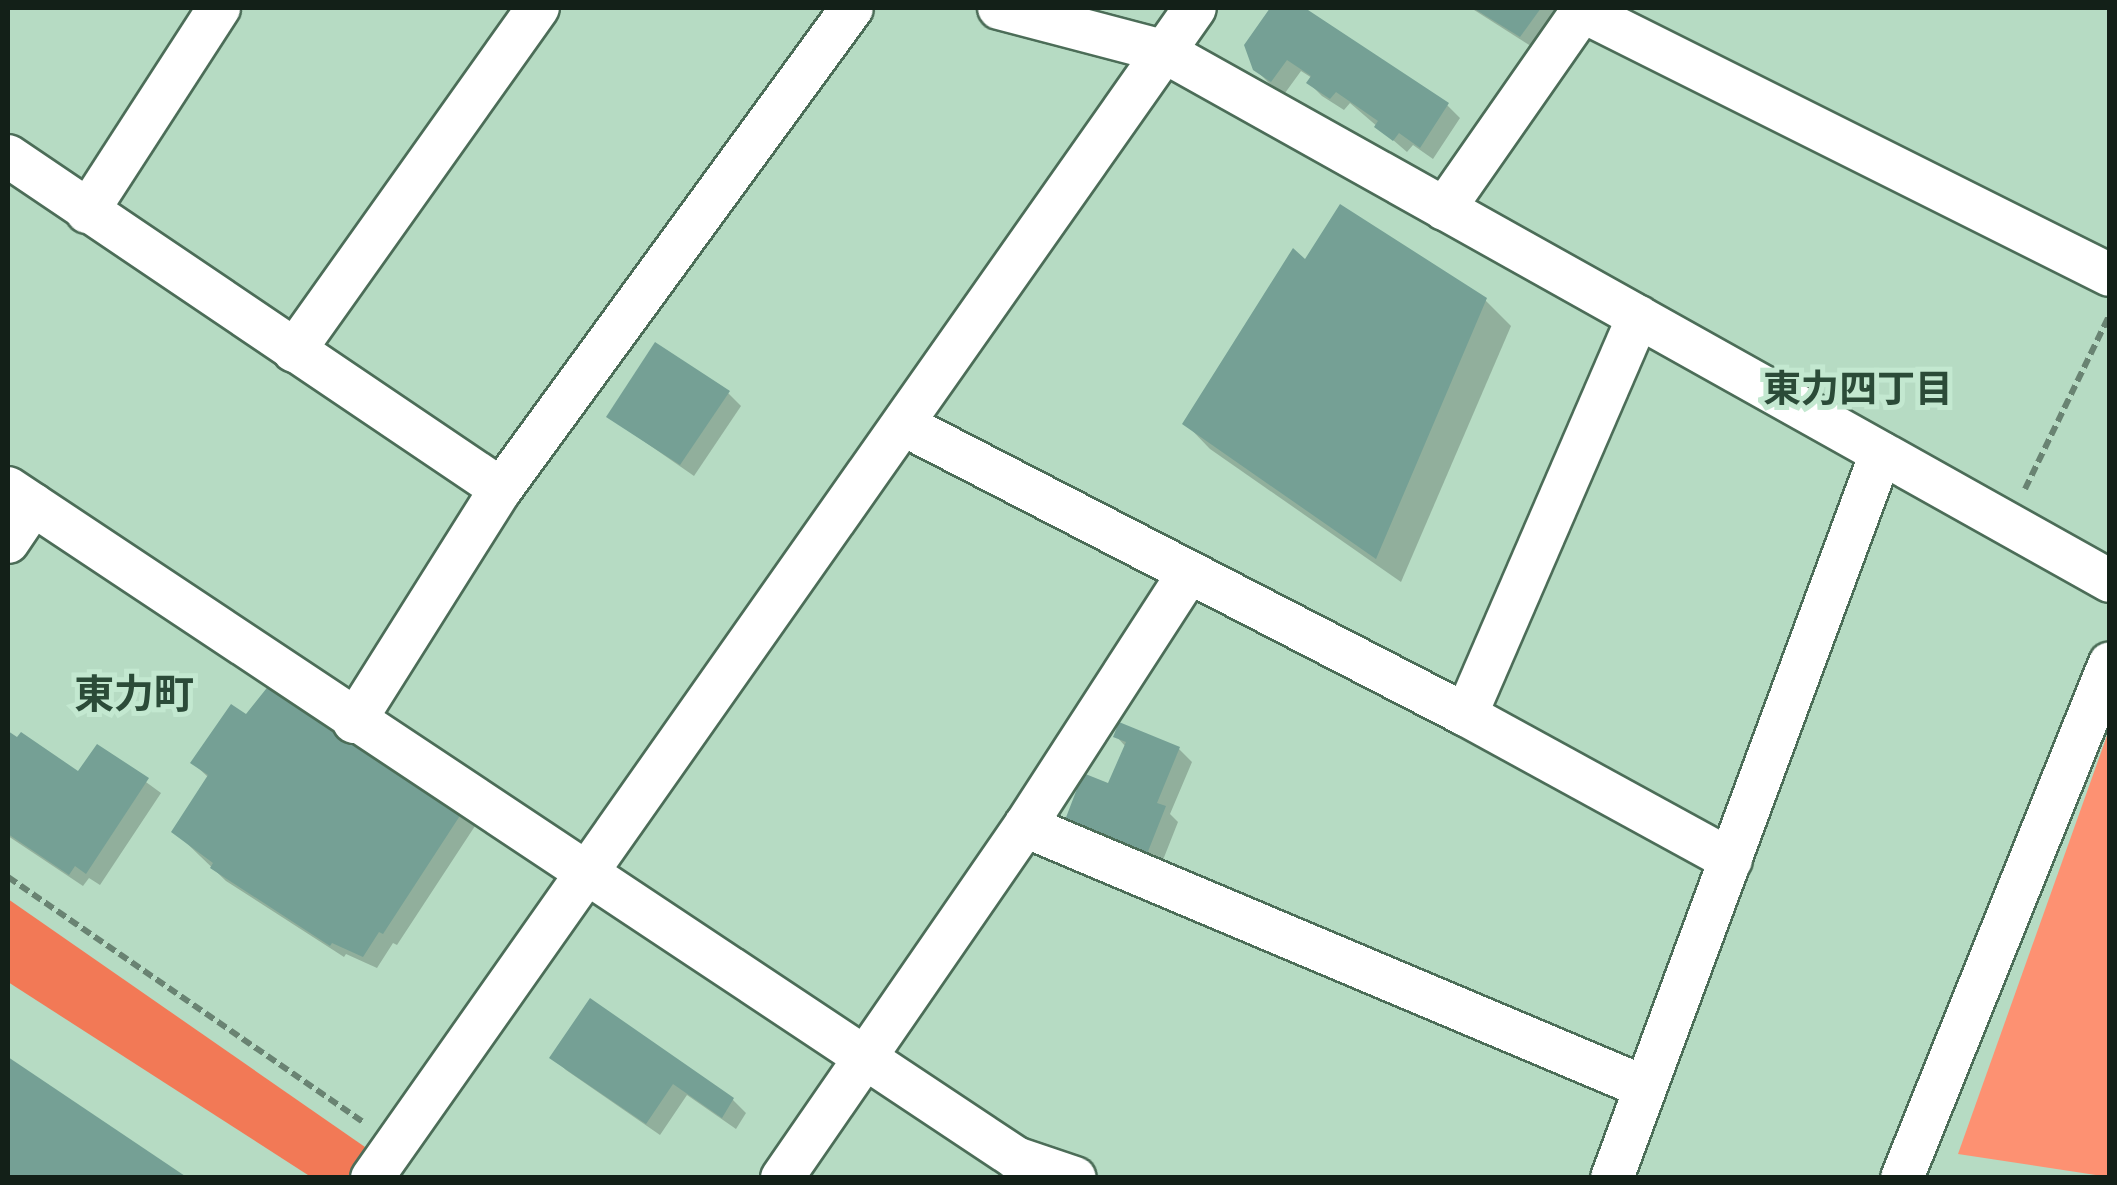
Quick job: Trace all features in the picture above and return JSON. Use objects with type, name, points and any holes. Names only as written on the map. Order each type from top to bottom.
[{"type":"street","points":[[86,212],[219,8]]},
{"type":"street","points":[[294,351],[538,8]]},
{"type":"street","points":[[354,722],[501,489],[852,8]]},
{"type":"street","points":[[999,8],[1164,51],[2110,581]]},
{"type":"street","points":[[383,1160],[1195,8]]},
{"type":"street","points":[[1444,208],[1583,9],[2110,276]]},
{"type":"street","points":[[8,156],[501,489]]},
{"type":"street","points":[[1466,715],[1638,317]]},
{"type":"street","points":[[904,425],[1466,715],[1731,860]]},
{"type":"street","points":[[1612,1178],[1881,453]]},
{"type":"street","points":[[8,542],[20,497],[1016,1158],[1075,1178]]},
{"type":"street","points":[[782,1178],[1025,826],[1188,574]]},
{"type":"street","points":[[1902,1178],[2110,663]]},
{"type":"street","points":[[1025,826],[1644,1087]]},
{"type":"path","points":[[2008,524],[2110,314]]},
{"type":"path","points":[[8,876],[383,1160]]},
{"type":"shaded area","points":[[2109,730],[2109,1177],[1958,1154]]},
{"type":"shaded area","points":[[8,899],[365,1147],[348,1177],[311,1177],[8,982]]},
{"type":"building","points":[[1270,8],[1305,8],[1449,103],[1420,148],[1399,133],[1393,141],[1374,127],[1378,121],[1336,92],[1330,99],[1306,83],[1311,76],[1287,60],[1271,82],[1253,70],[1244,45]]},
{"type":"building","points":[[1473,8],[1541,8],[1520,37]]},
{"type":"building","points":[[1340,204],[1487,298],[1376,559],[1182,424],[1293,248],[1305,259]]},
{"type":"building","points":[[655,342],[730,391],[680,465],[606,417]]},
{"type":"building","points":[[270,684],[323,700],[311,717],[463,811],[383,934],[379,932],[363,957],[332,943],[330,946],[210,868],[213,863],[171,832],[208,775],[190,763],[231,704],[246,714]]},
{"type":"building","points":[[1119,722],[1180,747],[1157,803],[1166,806],[1147,854],[1065,820],[1083,773],[1108,783],[1126,742],[1113,737]]},
{"type":"building","points":[[8,731],[17,737],[21,732],[78,771],[97,744],[149,778],[86,874],[75,866],[69,875],[8,834]]},
{"type":"building","points":[[590,998],[734,1098],[722,1118],[673,1084],[646,1124],[549,1058]]},
{"type":"building","points":[[8,1057],[188,1178],[8,1178]]},
{"type":"district","name":"東力四丁目","points":[[1858,390]]},
{"type":"district","name":"東力町","points":[[134,695]]}]
